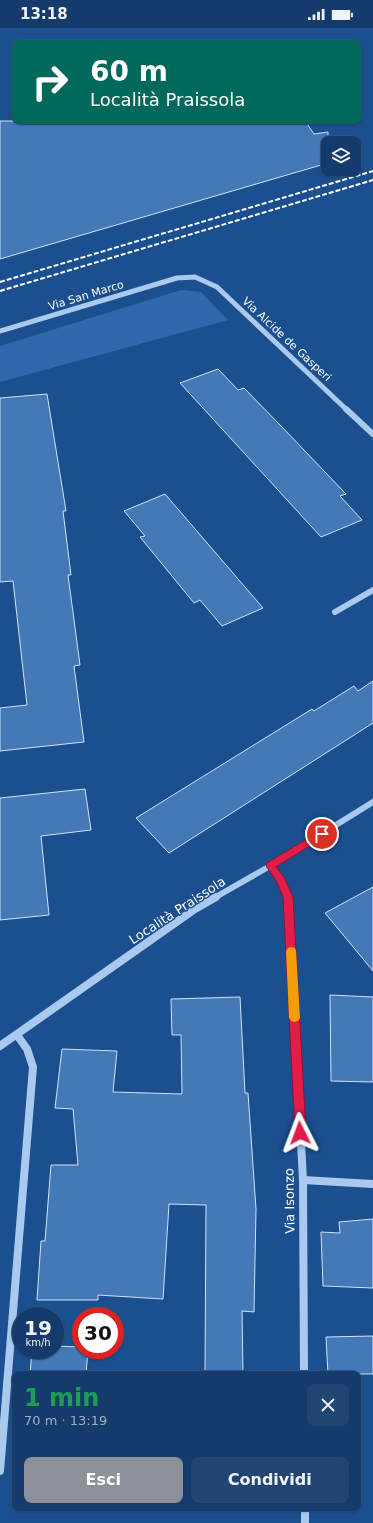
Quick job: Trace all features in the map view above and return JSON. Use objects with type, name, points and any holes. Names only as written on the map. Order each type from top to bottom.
[{"type":"street","name":"Via Alcide de Gasperi","points":[[177,278],[195,277],[217,287],[373,434]]},
{"type":"street","name":"Via San Marco","points":[[0,331],[177,278]]},
{"type":"street","points":[[335,612],[373,590]]},
{"type":"street","name":"Località Praissola","points":[[0,1046],[196,909],[270,866],[373,802]]},
{"type":"street","name":"Via Isonzo","points":[[270,866],[281,880],[288,897],[303,1180],[304,1371]]},
{"type":"street","points":[[0,1471],[33,1067],[27,1049],[17,1035]]},
{"type":"street","points":[[303,1180],[373,1184]]},
{"type":"street","points":[[304,1511],[305,1523]]},
{"type":"shaded area","points":[[181,290],[201,292],[228,320],[0,382],[0,346]]},
{"type":"building","points":[[0,121],[12,121],[12,124],[307,124],[314,134],[328,132],[328,136],[321,136],[321,165],[0,259]]},
{"type":"building","points":[[218,369],[238,390],[244,388],[346,494],[340,496],[362,520],[321,537],[180,383]]},
{"type":"building","points":[[47,394],[66,511],[63,511],[71,575],[68,575],[80,665],[74,666],[84,742],[0,751],[0,708],[27,705],[13,581],[0,582],[0,398]]},
{"type":"building","points":[[165,494],[263,608],[222,626],[200,600],[194,603],[140,537],[145,536],[124,511]]},
{"type":"building","points":[[373,681],[373,723],[169,853],[136,818],[312,709],[314,711],[354,686],[358,691]]},
{"type":"building","points":[[85,789],[91,830],[41,836],[49,915],[0,920],[0,798]]},
{"type":"building","points":[[373,887],[373,971],[325,913]]},
{"type":"building","points":[[330,995],[373,997],[373,1082],[331,1081]]},
{"type":"building","points":[[240,997],[245,1093],[248,1093],[256,1209],[254,1312],[242,1311],[243,1371],[205,1371],[206,1205],[169,1204],[163,1299],[98,1295],[98,1300],[37,1300],[41,1241],[45,1241],[51,1165],[78,1165],[73,1109],[55,1108],[62,1049],[117,1051],[113,1092],[182,1094],[181,1035],[172,1035],[171,999]]},
{"type":"building","points":[[373,1219],[373,1288],[323,1286],[321,1232],[340,1233],[339,1222]]},
{"type":"building","points":[[373,1336],[373,1374],[361,1374],[361,1371],[328,1371],[326,1337]]},
{"type":"building","points":[[64,1346],[72,1347],[72,1359],[87,1359],[86,1371],[30,1371],[31,1359],[64,1359]]},
{"type":"railway","points":[[0,282],[373,171]]},
{"type":"railway","points":[[0,291],[373,180]]},
{"type":"slow traffic","points":[[291,951],[294,1018]]},
{"type":"route","points":[[300,1133],[288,897],[281,880],[270,866],[322,834]]}]
